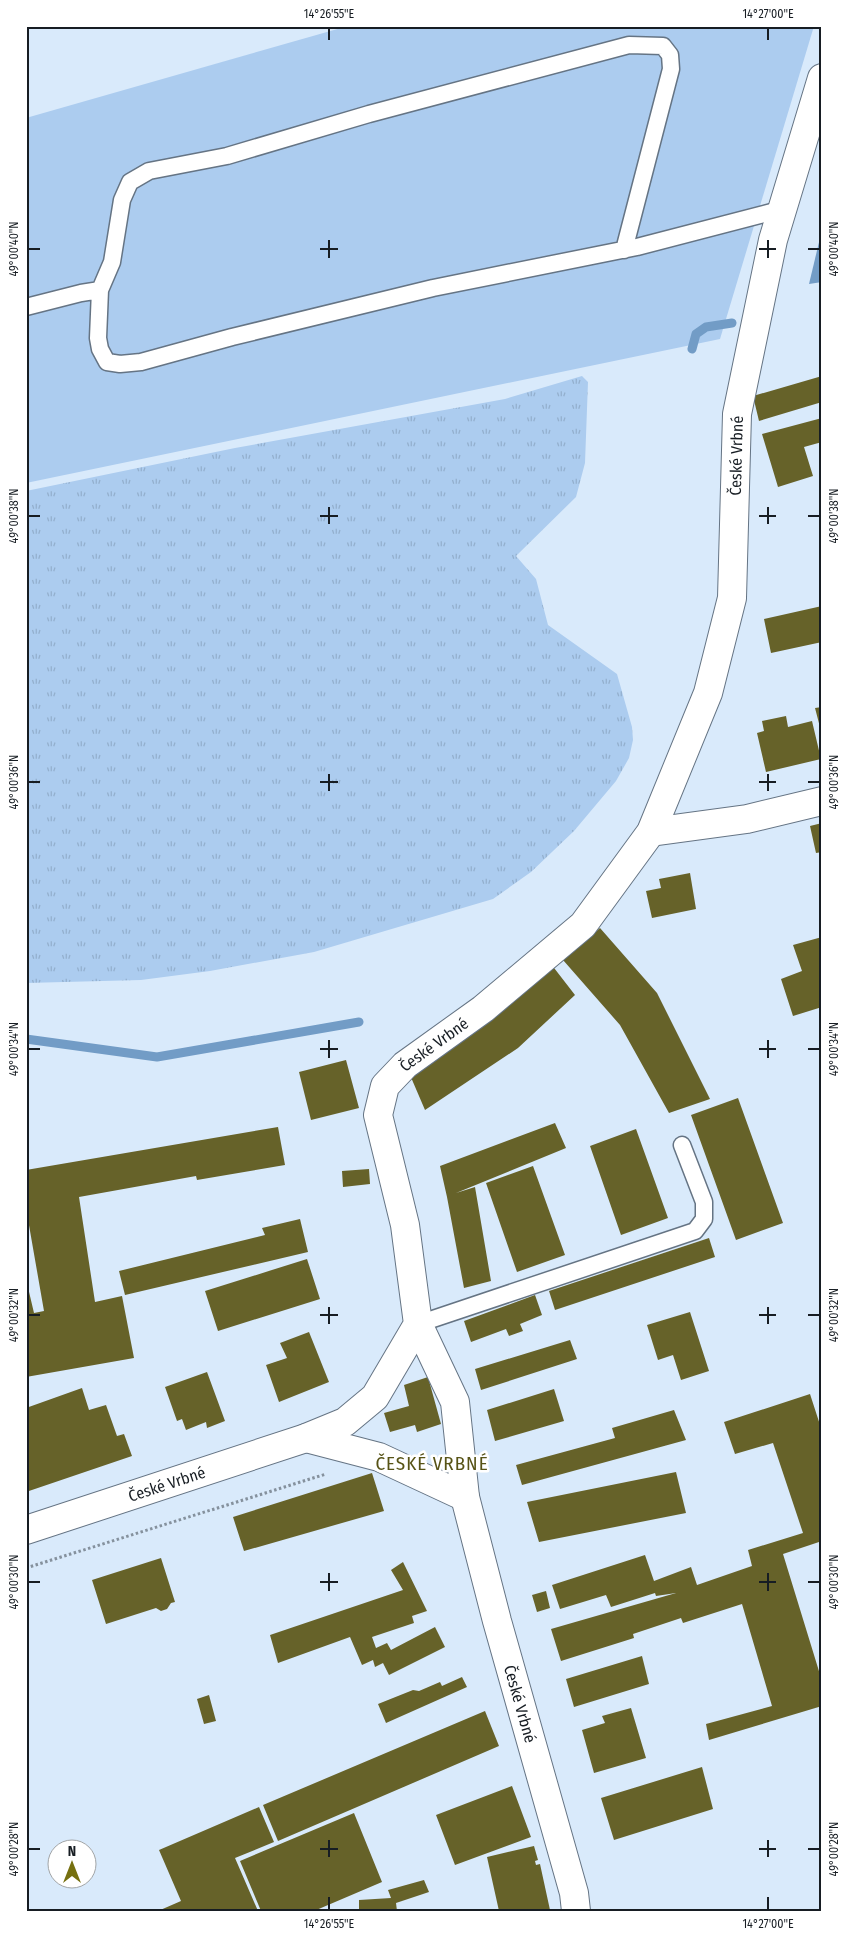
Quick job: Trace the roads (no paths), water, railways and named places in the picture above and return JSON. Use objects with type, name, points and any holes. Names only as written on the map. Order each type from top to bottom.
[{"type":"street","name":"České Vrbné","points":[[576,1911],[574,1893],[497,1621],[465,1497],[455,1402],[418,1324],[405,1225],[378,1115],[385,1086],[405,1065],[483,1009],[582,925],[651,832],[708,694],[732,598],[737,414],[773,240],[822,78]]},
{"type":"street","points":[[651,832],[747,819],[822,801]]},
{"type":"street","name":"České Vrbné","points":[[26,1530],[306,1438],[345,1422],[375,1396],[418,1324]]},
{"type":"street","points":[[306,1438],[379,1458],[465,1497]]},
{"type":"lane","points":[[624,250],[671,69],[670,55],[663,46],[629,45],[369,114],[227,156],[149,171],[130,182],[122,200],[112,262],[100,290],[98,338],[100,349],[107,362],[120,364],[141,362],[232,337],[433,288],[624,250],[783,209]]},
{"type":"lane","points":[[26,307],[100,290]]},
{"type":"lane","points":[[418,1324],[695,1231],[704,1219],[704,1202],[682,1145]]},
{"type":"waterway","points":[[692,349],[696,334],[706,327],[732,323]]},
{"type":"waterway","points":[[26,1039],[157,1057],[359,1022]]},
{"type":"district","name":"ČESKÉ VRBNÉ","points":[[432,1463]]}]
